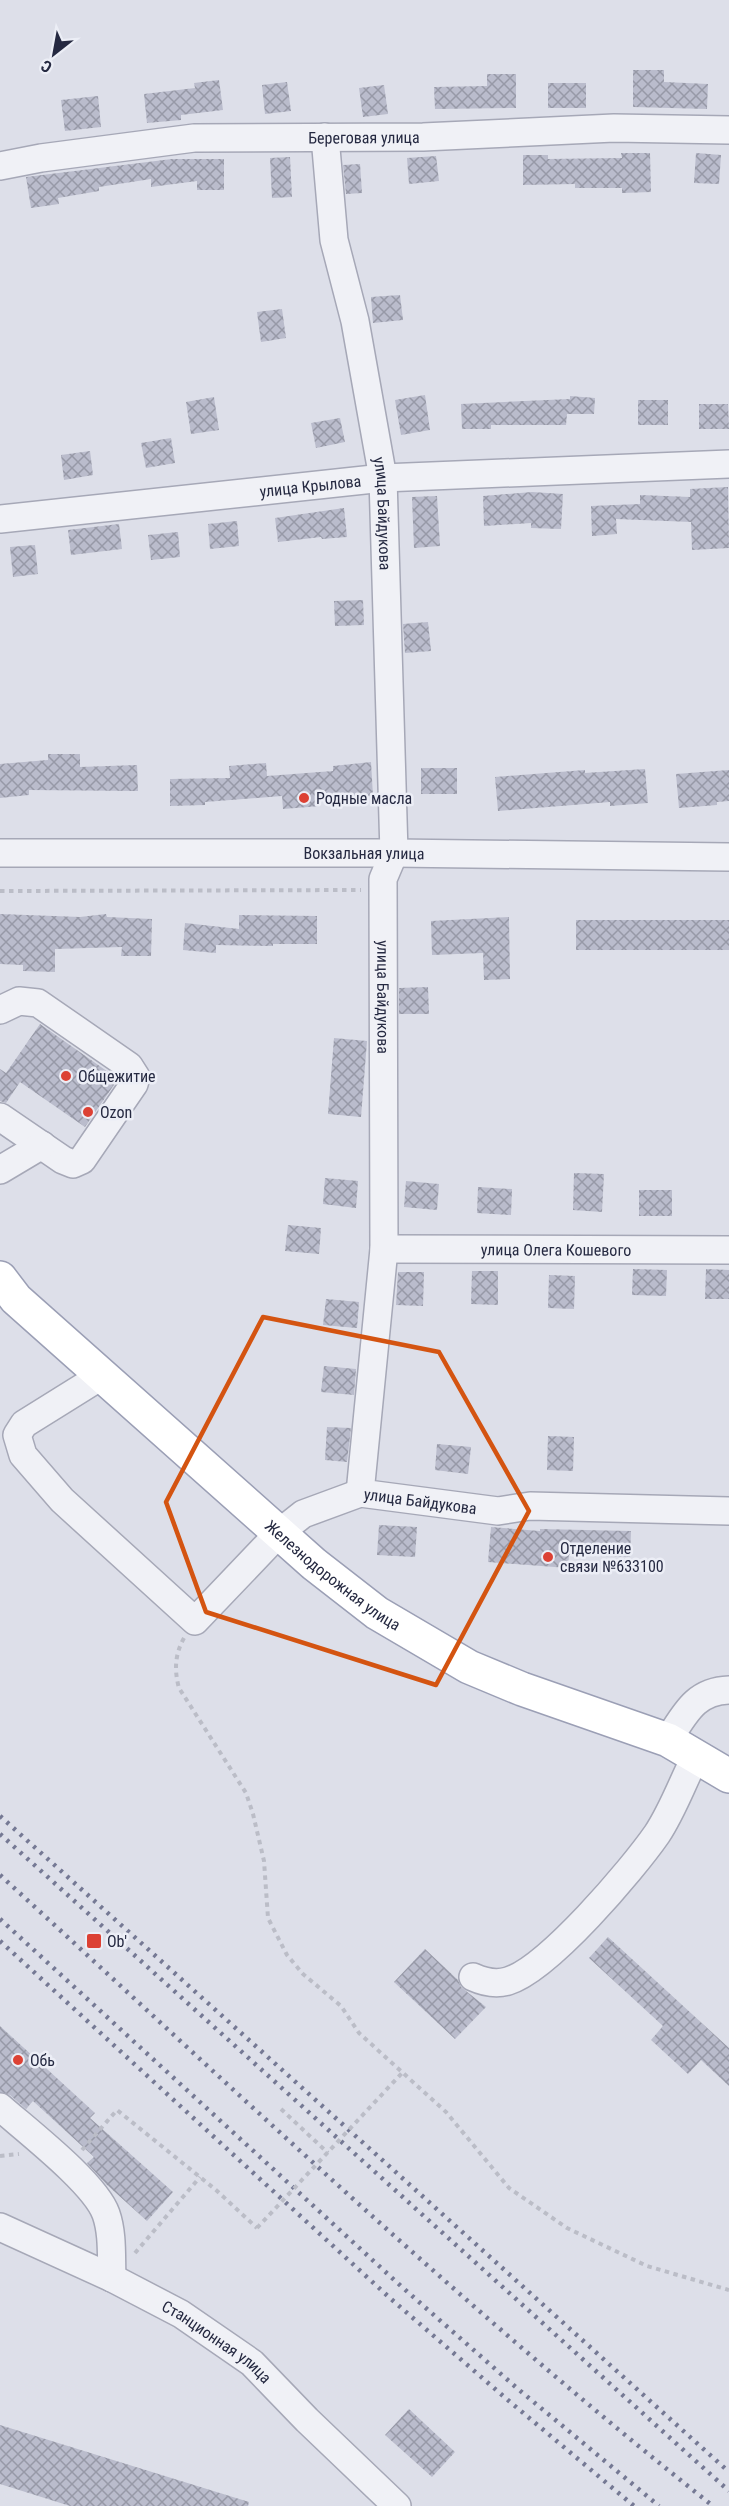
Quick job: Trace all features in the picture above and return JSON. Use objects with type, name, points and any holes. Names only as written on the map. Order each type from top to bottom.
[{"type":"main road","name":"Железнодорожная улица","points":[[0,1278],[16,1299],[101,1376],[314,1564],[377,1613],[470,1667],[532,1693],[668,1740],[729,1776]]},
{"type":"street","name":"Береговая улица","points":[[0,166],[194,138],[423,137],[614,128],[729,130]]},
{"type":"street","name":"улица Байдукова","points":[[325,137],[334,240],[356,321],[383,478],[394,853],[383,879],[384,1249],[360,1493],[498,1511],[530,1506],[729,1511]]},
{"type":"street","name":"улица Крылова","points":[[0,519],[383,478],[729,464]]},
{"type":"street","name":"Вокзальная улица","points":[[0,853],[394,853],[729,857]]},
{"type":"street","points":[[0,1010],[19,1001],[38,1003],[129,1066],[136,1077],[134,1084],[82,1160],[73,1164],[63,1160],[0,1117]]},
{"type":"street","points":[[0,1170],[42,1145]]},
{"type":"street","name":"улица Олега Кошевого","points":[[384,1249],[729,1250]]},
{"type":"street","points":[[101,1376],[24,1424],[17,1436],[22,1455],[62,1500],[195,1620],[279,1533],[303,1514],[360,1493]]},
{"type":"street","points":[[668,1740],[691,1704],[713,1690],[729,1690]]},
{"type":"street","points":[[472,1977],[484,1983],[508,1981],[542,1963],[634,1864],[658,1832],[696,1756]]},
{"type":"street","points":[[0,2107],[68,2166],[106,2213],[111,2240],[112,2278]]},
{"type":"street","name":"Станционная улица","points":[[0,2227],[112,2278],[181,2314],[252,2363],[306,2420],[397,2506]]},
{"type":"path","points":[[0,891],[383,890]]},
{"type":"path","points":[[195,1620],[177,1650],[175,1675],[179,1688],[246,1793],[254,1814],[264,1861],[268,1918],[287,1955],[303,1974],[341,2006],[359,2033],[446,2112],[509,2188],[567,2228],[647,2266],[729,2290]]},
{"type":"path","points":[[68,2166],[117,2110],[201,2177],[257,2228],[402,2073]]},
{"type":"path","points":[[281,2109],[328,2153]]},
{"type":"path","points":[[131,2258],[201,2177]]},
{"type":"highlighted area","points":[[263,1317],[439,1352],[529,1511],[436,1685],[206,1612],[166,1502]]},
{"type":"building","points":[[633,70],[664,70],[664,82],[708,84],[707,109],[633,107]]},
{"type":"building","points":[[487,74],[516,74],[516,108],[435,109],[434,87],[487,86]]},
{"type":"building","points":[[219,80],[223,110],[181,115],[181,120],[147,123],[144,94],[195,88],[194,83]]},
{"type":"building","points":[[287,82],[291,111],[265,114],[262,85]]},
{"type":"building","points":[[548,83],[586,83],[586,108],[548,108]]},
{"type":"building","points":[[384,85],[388,114],[363,117],[359,88]]},
{"type":"building","points":[[98,96],[101,127],[65,131],[61,100]]},
{"type":"building","points":[[621,153],[650,153],[651,192],[622,193],[622,188],[575,188],[575,184],[523,185],[523,155],[548,155],[548,159],[622,158]]},
{"type":"building","points":[[696,153],[721,155],[719,184],[694,183]]},
{"type":"building","points":[[436,156],[439,181],[409,184],[407,158]]},
{"type":"building","points":[[290,157],[292,197],[272,198],[270,158]]},
{"type":"building","points":[[172,159],[224,159],[224,190],[197,190],[197,181],[151,187],[151,179],[99,187],[99,191],[58,198],[59,204],[31,208],[26,177]]},
{"type":"building","points":[[360,164],[362,193],[346,194],[343,165]]},
{"type":"building","points":[[400,295],[403,320],[373,323],[371,297]]},
{"type":"building","points":[[282,309],[286,338],[261,342],[257,312]]},
{"type":"building","points":[[425,395],[430,430],[401,435],[395,400]]},
{"type":"building","points":[[570,396],[595,398],[594,414],[567,414],[566,425],[491,425],[491,429],[462,429],[461,404],[570,399]]},
{"type":"building","points":[[214,397],[219,430],[191,434],[186,402]]},
{"type":"building","points":[[638,400],[668,400],[668,425],[638,425]]},
{"type":"building","points":[[699,404],[728,404],[729,429],[699,429]]},
{"type":"building","points":[[340,418],[345,442],[316,448],[311,423]]},
{"type":"building","points":[[171,438],[175,463],[146,468],[141,443]]},
{"type":"building","points":[[90,451],[93,475],[64,480],[61,455]]},
{"type":"building","points":[[728,487],[729,548],[692,550],[691,522],[616,519],[617,534],[592,536],[591,506],[640,504],[640,495],[690,497],[690,489]]},
{"type":"building","points":[[532,492],[563,494],[561,529],[531,528],[531,523],[484,526],[483,496]]},
{"type":"building","points":[[437,496],[440,546],[414,548],[412,497]]},
{"type":"building","points":[[344,508],[347,537],[322,539],[321,537],[278,542],[275,518]]},
{"type":"building","points":[[237,521],[239,546],[210,549],[208,524]]},
{"type":"building","points":[[119,524],[122,549],[71,555],[68,530]]},
{"type":"building","points":[[178,532],[180,557],[151,560],[148,535]]},
{"type":"building","points":[[35,545],[38,574],[13,577],[10,547]]},
{"type":"building","points":[[363,600],[364,625],[335,626],[334,601]]},
{"type":"building","points":[[428,622],[431,651],[405,653],[403,624]]},
{"type":"building","points":[[48,754],[80,754],[80,767],[137,765],[138,791],[29,790],[29,795],[0,798],[0,764],[48,760]]},
{"type":"building","points":[[371,762],[373,796],[320,800],[321,806],[283,809],[282,796],[205,802],[205,805],[170,806],[170,779],[230,778],[229,766],[266,763],[267,776],[333,771],[333,766]]},
{"type":"building","points":[[421,768],[457,768],[457,794],[421,794]]},
{"type":"building","points":[[645,769],[648,803],[610,806],[610,802],[498,811],[495,777],[585,770],[585,773]]},
{"type":"building","points":[[729,770],[729,801],[717,802],[717,805],[679,808],[676,774]]},
{"type":"building","points":[[0,914],[80,917],[106,914],[107,917],[152,919],[151,956],[121,956],[122,947],[55,949],[55,972],[23,971],[23,965],[0,964]]},
{"type":"building","points":[[239,915],[317,916],[317,944],[216,945],[216,953],[183,950],[185,923],[239,929]]},
{"type":"building","points":[[509,917],[510,979],[484,980],[483,953],[432,955],[431,921]]},
{"type":"building","points":[[576,920],[729,920],[729,950],[576,950]]},
{"type":"building","points":[[428,987],[429,1014],[399,1014],[399,988]]},
{"type":"building","name":"Общежитие","points":[[40,1024],[118,1079],[85,1127],[20,1082],[6,1103],[0,1101],[0,1069],[6,1073]]},
{"type":"building","points":[[334,1038],[367,1041],[361,1117],[328,1114]]},
{"type":"building","points":[[574,1173],[604,1174],[602,1212],[573,1210]]},
{"type":"building","points":[[325,1178],[358,1181],[356,1208],[323,1204]]},
{"type":"building","points":[[406,1181],[439,1184],[437,1210],[404,1207]]},
{"type":"building","points":[[478,1187],[512,1189],[511,1215],[477,1213]]},
{"type":"building","points":[[639,1190],[672,1190],[672,1216],[639,1216]]},
{"type":"building","points":[[288,1225],[321,1228],[319,1254],[285,1251]]},
{"type":"building","points":[[633,1269],[667,1270],[666,1296],[632,1295]]},
{"type":"building","points":[[706,1269],[729,1270],[729,1299],[705,1299]]},
{"type":"building","points":[[472,1271],[498,1271],[498,1305],[471,1304]]},
{"type":"building","points":[[398,1272],[424,1272],[423,1306],[396,1305]]},
{"type":"building","points":[[549,1275],[575,1276],[574,1309],[548,1308]]},
{"type":"building","points":[[326,1299],[359,1302],[357,1328],[323,1325]]},
{"type":"building","points":[[324,1366],[356,1369],[354,1395],[321,1392]]},
{"type":"building","points":[[327,1427],[351,1428],[347,1462],[325,1460]]},
{"type":"building","points":[[548,1436],[574,1437],[573,1471],[547,1470]]},
{"type":"building","points":[[437,1444],[471,1447],[468,1474],[435,1470]]},
{"type":"building","points":[[379,1525],[417,1527],[415,1557],[377,1555]]},
{"type":"building","points":[[491,1527],[540,1531],[540,1529],[631,1531],[630,1557],[569,1555],[568,1568],[488,1562]]},
{"type":"building","points":[[608,1937],[729,2048],[729,2086],[701,2060],[688,2074],[651,2040],[663,2026],[589,1958]]},
{"type":"building","points":[[425,1949],[458,1980],[461,1987],[486,2007],[455,2039],[394,1982]]},
{"type":"building","points":[[0,2026],[95,2113],[90,2118],[173,2192],[147,2221],[106,2184],[87,2163],[94,2157],[33,2101],[26,2109],[10,2095],[0,2092]]},
{"type":"building","points":[[409,2409],[455,2452],[432,2477],[385,2435]]},
{"type":"building","points":[[0,2425],[249,2502],[248,2506],[70,2506],[0,2484]]},
{"type":"railway","points":[[0,1816],[729,2472]]},
{"type":"railway","points":[[0,1834],[729,2491]]},
{"type":"railway","points":[[0,1875],[440,2276],[620,2431],[713,2506]]},
{"type":"railway","points":[[0,1919],[402,2287],[518,2389],[659,2506]]},
{"type":"railway","points":[[0,1941],[391,2299],[634,2506]]},
{"type":"place","name":"Родные масла","points":[[304,798]]},
{"type":"place","name":"Общежитие","points":[[66,1076]]},
{"type":"place","name":"Ozon","points":[[88,1112]]},
{"type":"place","name":"Отделение связи №633100","points":[[548,1557]]},
{"type":"place","name":"Ob'","points":[[94,1941]]},
{"type":"place","name":"Обь","points":[[18,2060]]}]
